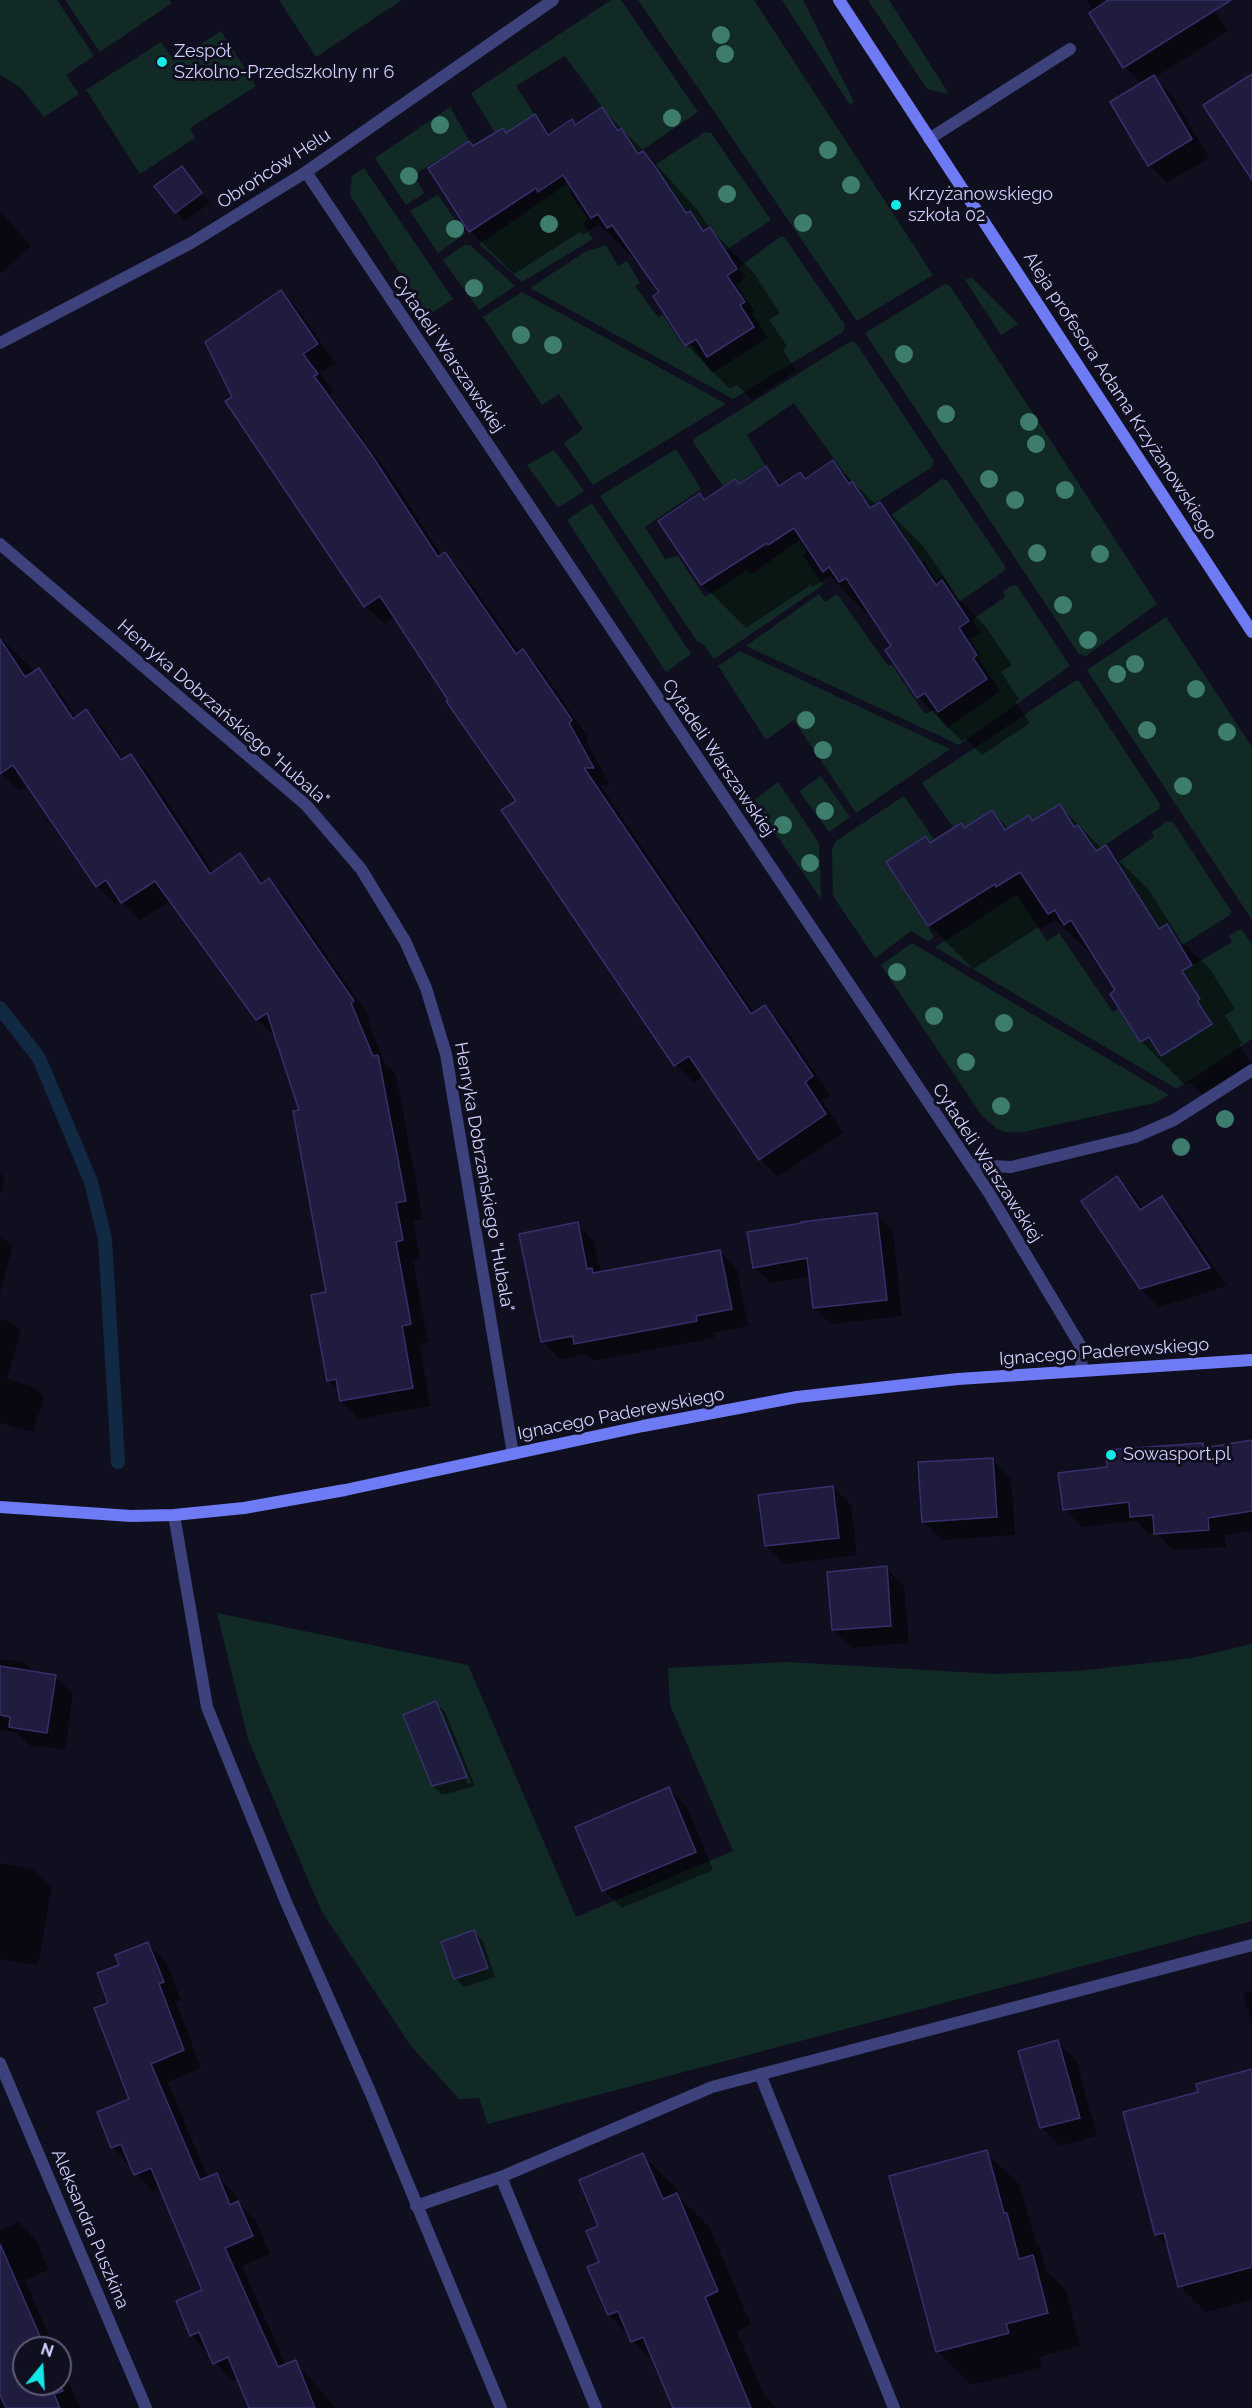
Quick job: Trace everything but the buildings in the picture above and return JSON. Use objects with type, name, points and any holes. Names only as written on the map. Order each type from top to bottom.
[{"type":"street","name":"Obrońców Helu","points":[[0,343],[191,243],[306,172],[553,0]]},
{"type":"street","name":"Aleja profesora Adama Krzyżanowskiego","points":[[839,0],[1252,632]]},
{"type":"street","points":[[928,139],[1070,49]]},
{"type":"street","name":"Cytadeli Warszawskiej","points":[[306,172],[989,1193],[1080,1345],[1082,1371]]},
{"type":"street","name":"Henryka Dobrzańskiego \"Hubala\"","points":[[0,544],[306,805],[361,869],[405,941],[426,988],[446,1054],[513,1454]]},
{"type":"street","points":[[970,1165],[1011,1167],[1135,1137],[1174,1120],[1252,1070]]},
{"type":"street","name":"Ignacego Paderewskiego","points":[[0,1507],[131,1516],[174,1515],[244,1508],[345,1490],[643,1426],[796,1398],[958,1379],[1252,1360]]},
{"type":"street","points":[[174,1515],[207,1707],[286,1902],[371,2094],[501,2408]]},
{"type":"street","points":[[416,2206],[501,2177],[712,2087],[1252,1944]]},
{"type":"street","name":"Aleksandra Puszkina","points":[[0,2063],[146,2408]]},
{"type":"street","points":[[760,2074],[894,2408]]},
{"type":"street","points":[[501,2177],[596,2408]]},
{"type":"green space","points":[[0,0],[57,0],[94,56],[66,75],[79,94],[44,117],[20,87],[0,75]]},
{"type":"green space","points":[[65,0],[169,0],[172,3],[100,52]]},
{"type":"green space","points":[[279,0],[402,0],[316,57]]},
{"type":"green space","points":[[611,0],[621,0],[698,112],[638,153],[622,128],[618,129],[565,56],[516,86],[534,114],[507,132],[503,127],[495,133],[471,93]]},
{"type":"green space","points":[[638,0],[754,0],[933,275],[857,321]]},
{"type":"green space","points":[[782,0],[803,0],[854,102],[850,105]]},
{"type":"green space","points":[[868,0],[889,0],[949,94],[927,89]]},
{"type":"green space","points":[[221,31],[256,86],[190,128],[195,138],[140,174],[86,90],[161,42],[174,61]]},
{"type":"green space","points":[[450,107],[469,140],[414,175],[424,193],[406,205],[375,158]]},
{"type":"green space","points":[[705,132],[711,133],[771,220],[726,250],[710,225],[703,230],[690,210],[683,214],[672,198],[675,195],[655,165]]},
{"type":"green space","points":[[364,168],[453,299],[427,316],[350,195],[352,176]]},
{"type":"green space","points":[[574,179],[577,183],[570,188],[571,195],[588,219],[583,224],[593,239],[522,282],[479,244]]},
{"type":"green space","points":[[438,195],[465,234],[438,253],[410,211]]},
{"type":"green space","points":[[780,237],[784,237],[845,325],[843,332],[733,399],[530,288],[585,252],[606,245],[618,266],[627,261],[640,283],[635,286],[658,317],[663,315],[684,347],[692,345],[712,373],[768,337],[752,314],[755,312],[736,285],[746,277],[738,268]]},
{"type":"green space","points":[[464,245],[470,245],[515,286],[479,310],[443,260]]},
{"type":"green space","points":[[971,277],[1018,324],[1001,335],[965,280]]},
{"type":"green space","points":[[945,284],[950,286],[1157,604],[1086,656],[1079,654],[865,333]]},
{"type":"green space","points":[[522,292],[726,404],[593,485],[564,443],[583,429],[559,394],[542,405],[483,317]]},
{"type":"green space","points":[[851,341],[856,343],[934,461],[931,468],[870,506],[794,403],[747,435],[765,465],[739,483],[735,478],[723,486],[693,442],[695,438]]},
{"type":"green space","points":[[676,449],[701,489],[645,527],[665,559],[678,556],[705,597],[747,570],[751,574],[799,541],[807,552],[803,555],[823,585],[714,659],[703,644],[697,641],[600,496]]},
{"type":"green space","points":[[554,450],[584,491],[558,508],[527,465]]},
{"type":"green space","points":[[942,479],[947,480],[1005,566],[1004,571],[959,602],[943,576],[936,580],[924,561],[921,562],[891,515]]},
{"type":"green space","points":[[592,503],[691,654],[666,672],[567,520]]},
{"type":"green space","points":[[1013,585],[1017,586],[1070,666],[959,745],[746,646],[819,594],[825,602],[837,594],[888,666],[892,665],[925,714],[934,710],[947,728],[1000,691],[977,657],[980,654],[969,639],[981,633],[972,620],[1005,597],[1003,591]]},
{"type":"green space","points":[[1166,617],[1252,747],[1252,920],[1087,670]]},
{"type":"green space","points":[[740,651],[950,749],[856,813],[794,720],[766,740],[718,666]]},
{"type":"green space","points":[[1075,681],[1079,681],[1160,804],[1159,809],[1096,851],[1079,824],[1074,826],[1060,804],[1032,821],[1028,815],[1006,829],[992,809],[964,827],[961,822],[953,827],[922,783]]},
{"type":"green space","points":[[821,776],[850,817],[829,832],[799,791]]},
{"type":"green space","points":[[778,782],[819,843],[821,899],[753,801]]},
{"type":"green space","points":[[904,796],[934,839],[931,842],[926,835],[885,862],[934,937],[928,941],[911,931],[875,958],[833,896],[832,850],[836,841]]},
{"type":"green space","points":[[1167,821],[1173,822],[1231,911],[1230,915],[1181,946],[1167,924],[1159,929],[1147,909],[1139,912],[1114,865],[1154,837],[1152,832]]},
{"type":"green space","points":[[1016,895],[1047,941],[1059,933],[1113,1012],[1118,1009],[1140,1043],[1148,1038],[1161,1057],[1212,1024],[1198,1001],[1201,999],[1183,971],[1232,942],[1229,936],[1242,930],[1252,944],[1252,1039],[1177,1089],[935,947]]},
{"type":"green space","points":[[912,943],[1169,1095],[1154,1103],[1023,1132],[1006,1132],[996,1128],[982,1116],[881,965]]},
{"type":"green space","points":[[217,1613],[468,1665],[576,1917],[733,1851],[670,1705],[668,1668],[787,1662],[995,1674],[1078,1671],[1192,1658],[1252,1644],[1252,1921],[488,2124],[479,2098],[459,2099],[411,2046],[322,1912],[248,1739]]},
{"type":"waterway","points":[[0,1008],[39,1058],[91,1182],[105,1239],[118,1462]]},
{"type":"place","name":"Zespół Szkolno-Przedszkolny nr 6","points":[[162,62]]},
{"type":"place","name":"Krzyżanowskiego szkoła 02","points":[[896,205]]},
{"type":"place","name":"Sowasport.pl","points":[[1111,1455]]}]
